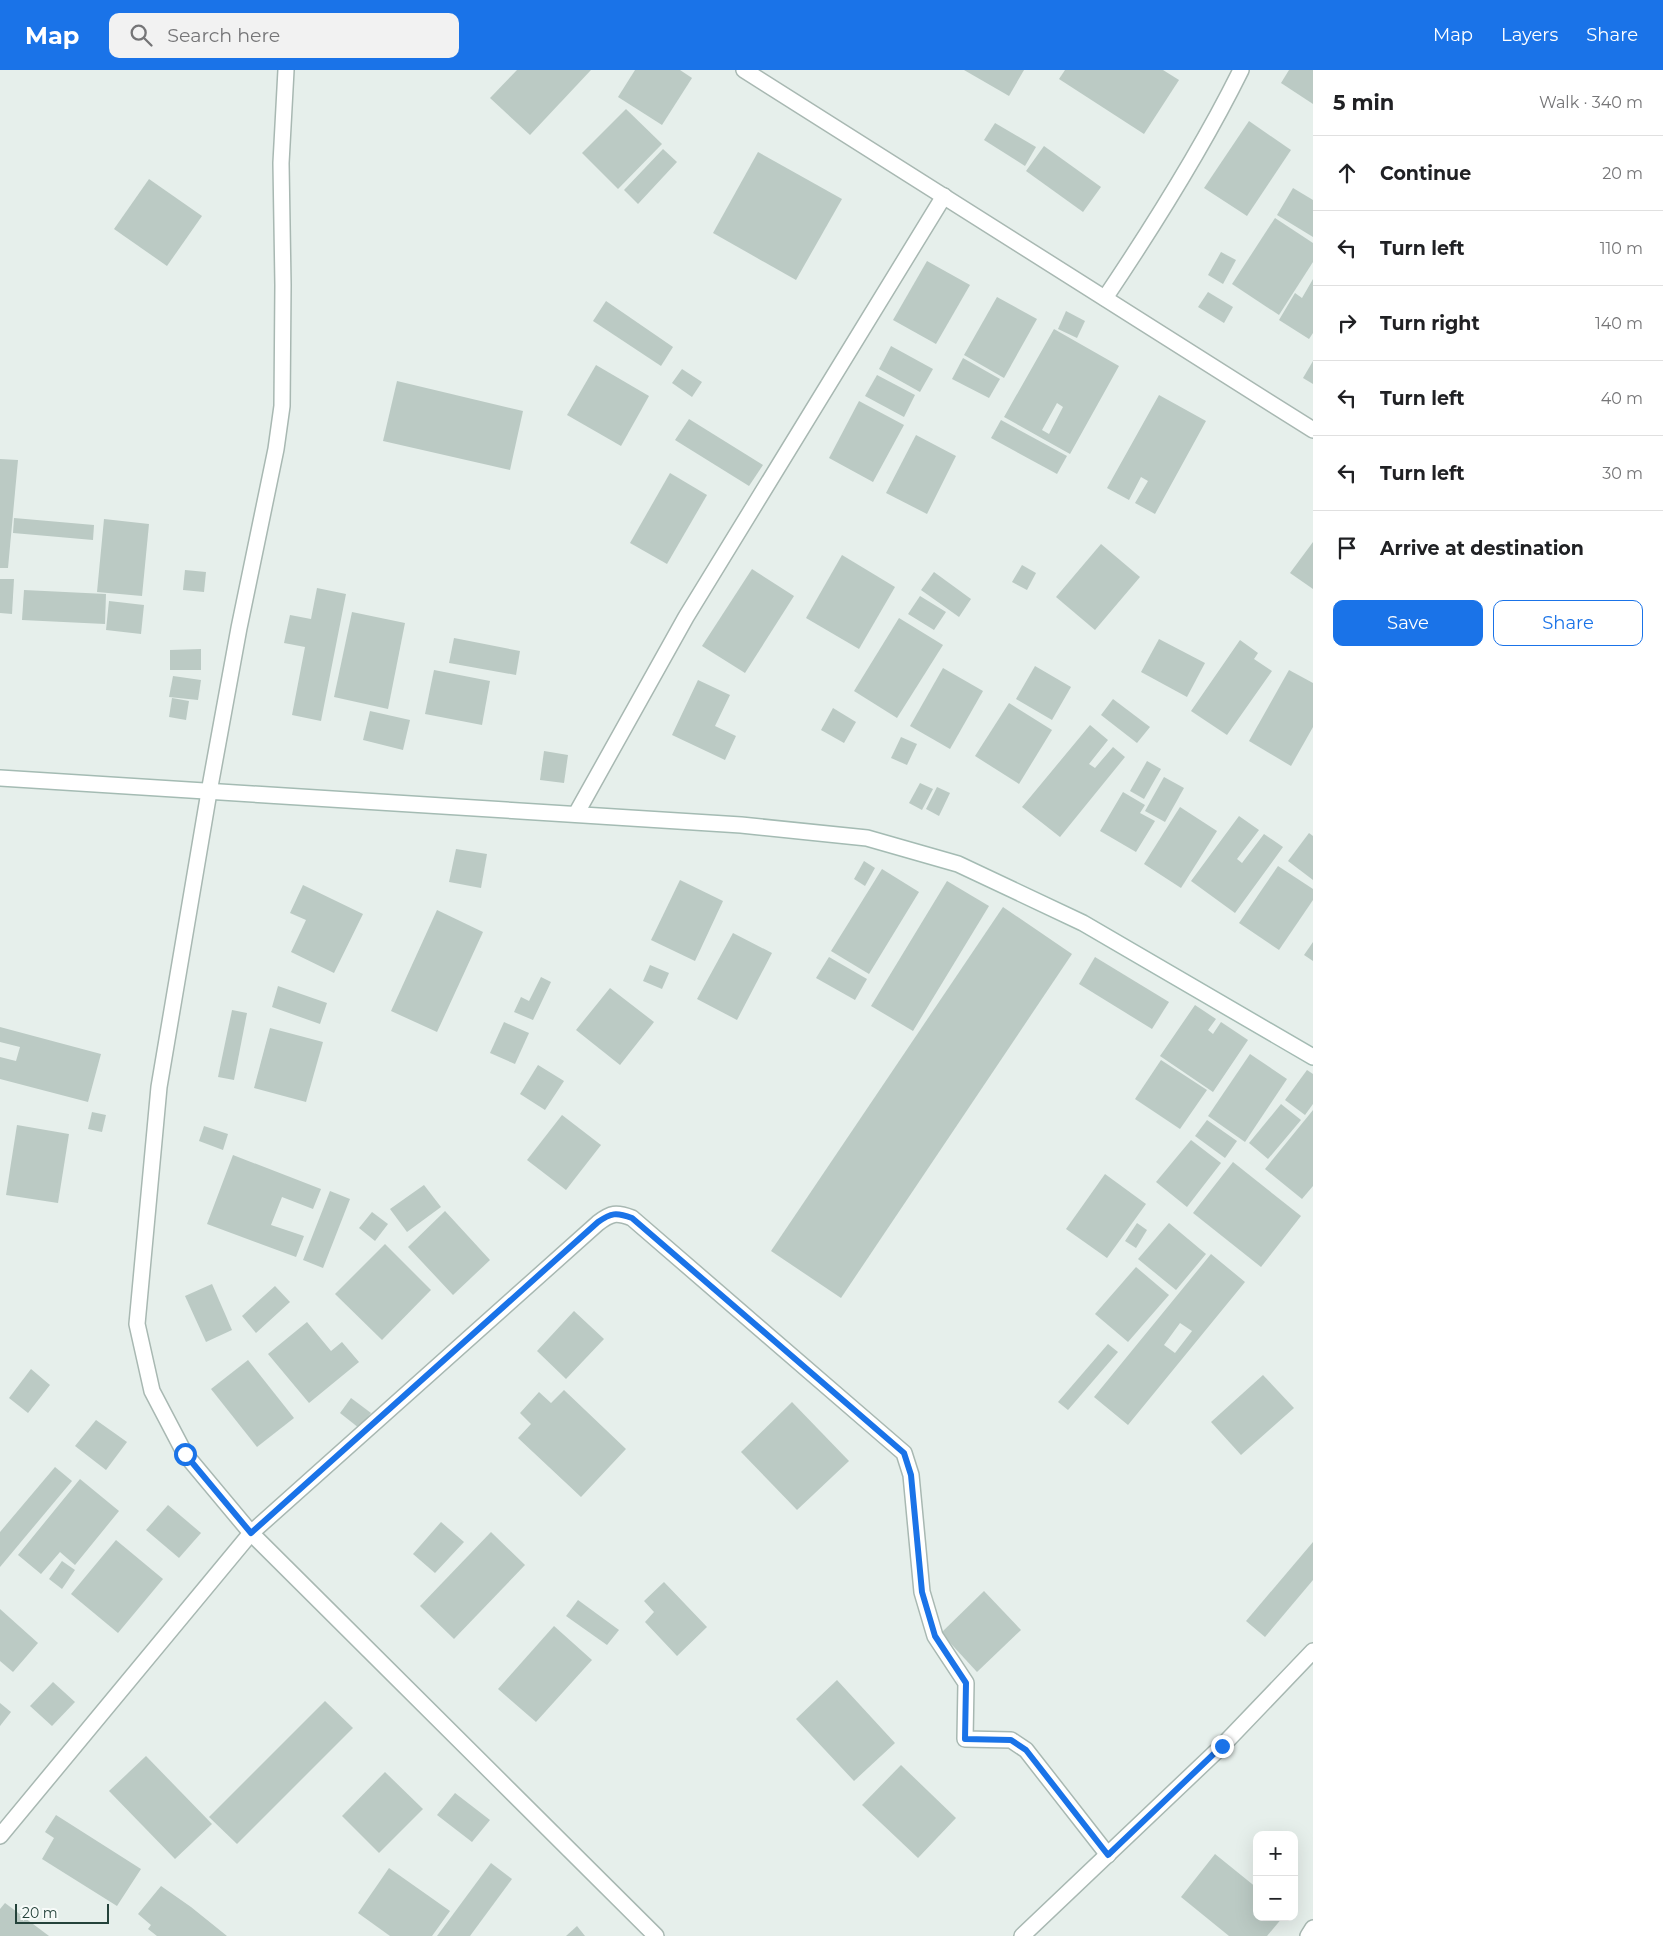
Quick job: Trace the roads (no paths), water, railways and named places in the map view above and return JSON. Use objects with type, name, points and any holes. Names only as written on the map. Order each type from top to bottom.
[{"type":"street","points":[[286,70],[281,163],[282,406],[276,449],[238,628],[159,1087],[138,1324],[152,1391],[185,1454],[251,1533],[656,1936]]},
{"type":"street","points":[[744,70],[1313,430]]},
{"type":"street","points":[[1105,298],[1144,239],[1226,100],[1241,70]]},
{"type":"street","points":[[576,814],[686,617],[944,196]]},
{"type":"street","points":[[0,778],[741,825],[867,838],[958,864],[1083,923],[1313,1058]]},
{"type":"street","points":[[0,1836],[251,1533],[598,1222],[608,1215],[620,1213],[632,1218],[904,1453],[911,1475],[922,1592],[935,1636],[966,1683],[965,1739],[1011,1740],[1026,1750],[1108,1855]]},
{"type":"street","points":[[1022,1936],[1222,1746],[1313,1651]]},
{"type":"street","points":[[1308,1936],[1313,1928]]}]
